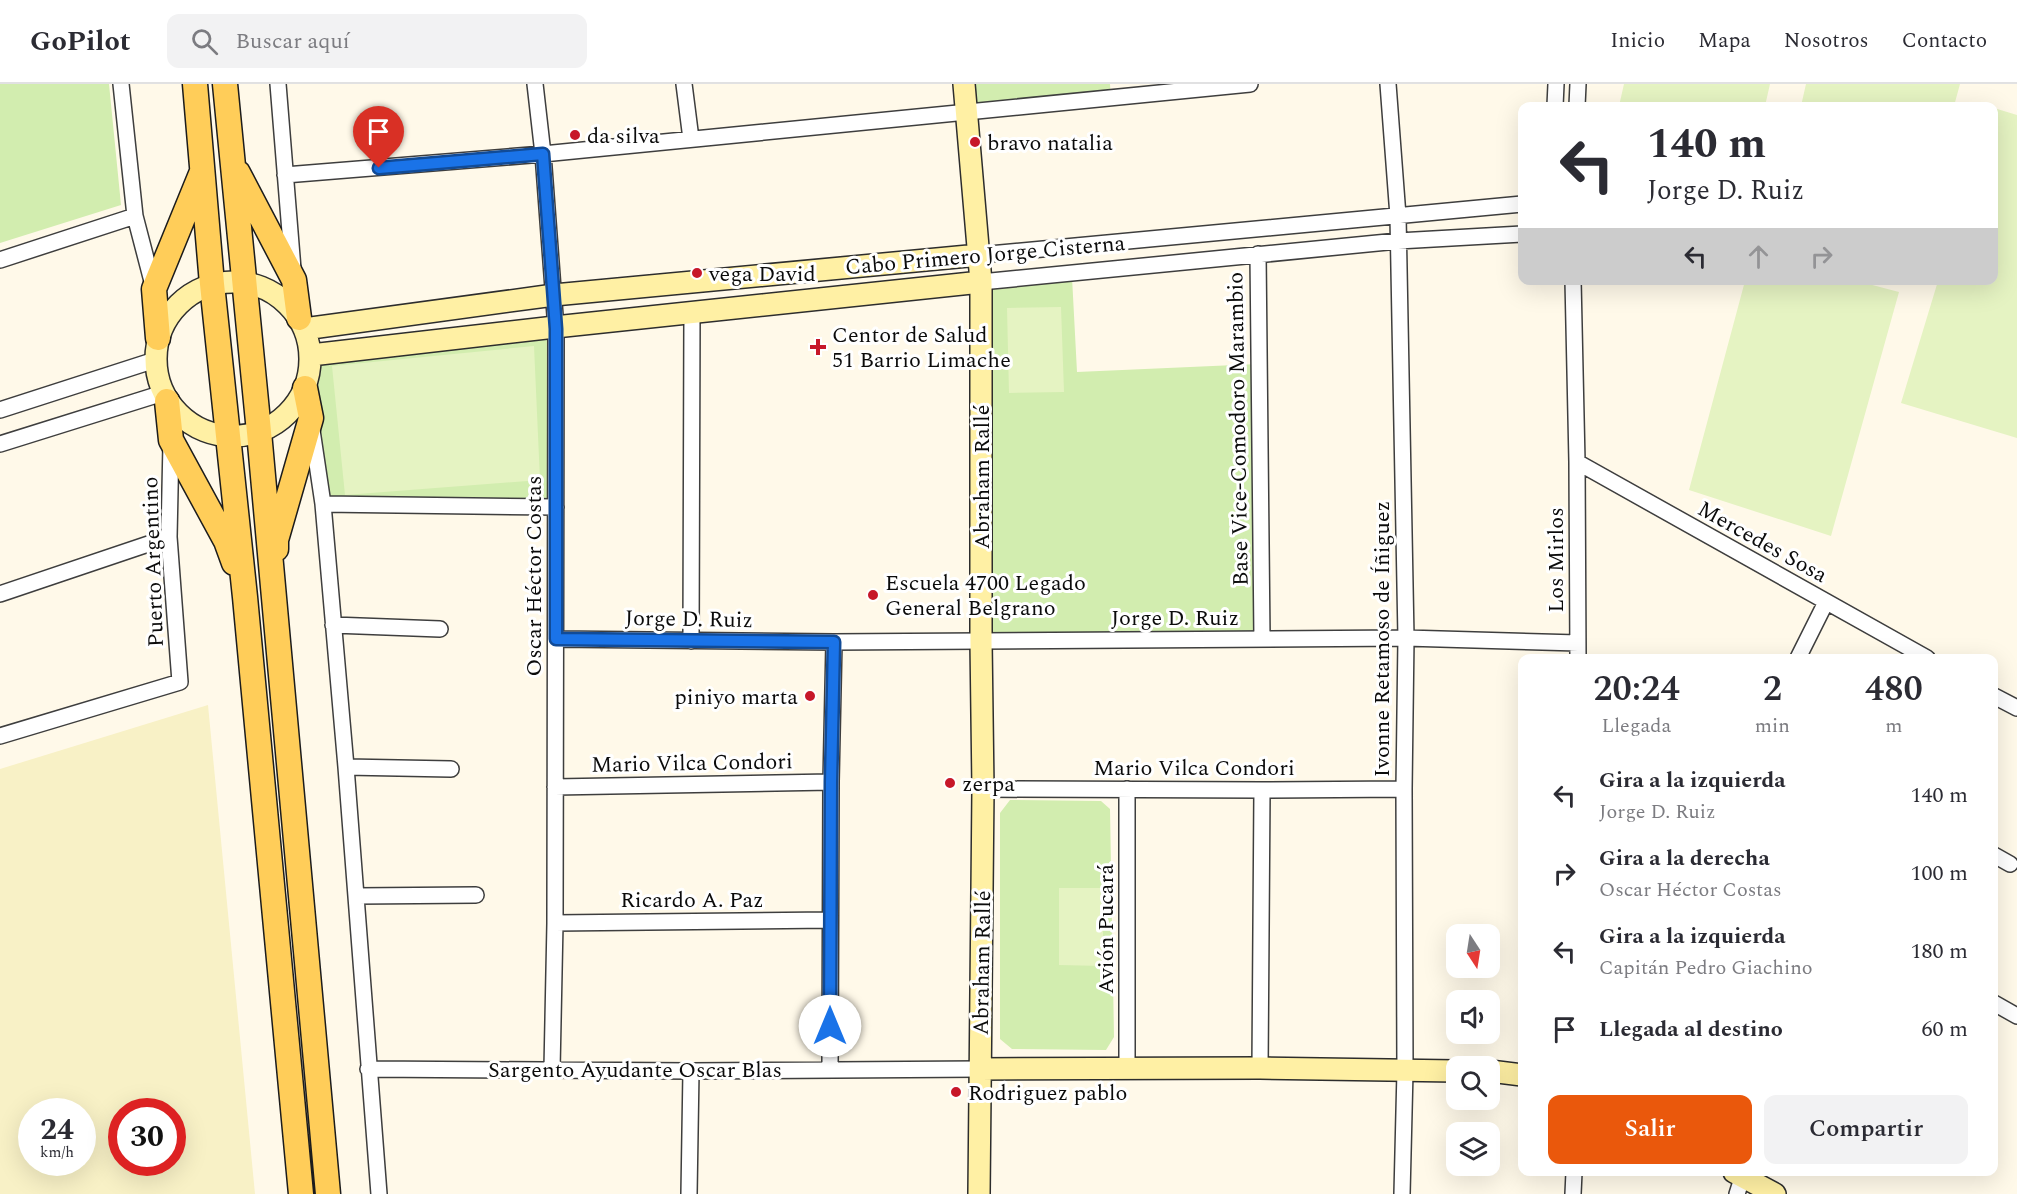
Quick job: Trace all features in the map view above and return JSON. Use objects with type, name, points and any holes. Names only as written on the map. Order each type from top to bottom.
[{"type":"main road","points":[[195,84],[212,284],[245,597],[301,1194]]},
{"type":"main road","points":[[225,84],[328,1194]]},
{"type":"main road","points":[[233,164],[294,280],[302,323]]},
{"type":"main road","points":[[156,349],[154,289],[203,169]]},
{"type":"main road","points":[[272,593],[276,540],[311,418],[305,388]]},
{"type":"main road","points":[[165,397],[171,440],[226,541],[245,597]]},
{"type":"street","points":[[121,84],[135,216],[154,289]]},
{"type":"street","points":[[278,84],[294,280]]},
{"type":"street","name":"Oscar Héctor Costas","points":[[535,84],[543,154],[555,327],[555,922],[552,1069]]},
{"type":"street","points":[[684,84],[691,139]]},
{"type":"street","name":"Abraham Rallé","points":[[964,84],[981,282],[983,789],[980,1194]]},
{"type":"street","points":[[285,175],[543,154],[967,113],[1112,91],[1250,84]]},
{"type":"street","name":"Ivonne Retamoso de Íñiguez","points":[[1388,84],[1398,216],[1406,638],[1405,1071],[1402,1194]]},
{"type":"street","points":[[1556,84],[1556,102]]},
{"type":"street","points":[[1577,102],[1578,84]]},
{"type":"street","name":"Cabo Primero Jorge Cisterna","points":[[302,323],[554,295],[1518,204]]},
{"type":"street","points":[[0,260],[135,216]]},
{"type":"street","name":"Cabo Primero Jorge Cisterna","points":[[310,355],[692,312],[1258,254],[1398,241],[1518,234]]},
{"type":"street","name":"Base Vice-Comodoro Marambio","points":[[1258,254],[1262,639]]},
{"type":"street","points":[[244,282],[266,289],[284,301],[302,323],[310,355],[310,372],[305,388],[294,407],[278,422],[259,432],[228,436],[204,431],[184,419],[165,397],[157,377],[156,349],[170,314],[188,296],[212,284],[244,282]]},
{"type":"street","name":"Los Mirlos","points":[[1573,285],[1578,651]]},
{"type":"street","points":[[691,641],[692,312]]},
{"type":"street","points":[[0,410],[156,349]]},
{"type":"street","points":[[0,444],[165,397]]},
{"type":"street","points":[[311,418],[322,504],[346,767],[379,1194]]},
{"type":"street","name":"Puerto Argentino","points":[[0,736],[180,682],[168,537],[171,440]]},
{"type":"street","name":"Mercedes Sosa","points":[[1577,462],[1920,654]]},
{"type":"street","points":[[322,504],[556,507]]},
{"type":"street","points":[[0,594],[168,537]]},
{"type":"street","points":[[1800,654],[1826,602]]},
{"type":"street","points":[[333,625],[440,629]]},
{"type":"street","name":"Jorge D. Ruiz","points":[[556,639],[834,642],[1406,638],[1578,651]]},
{"type":"street","points":[[830,1069],[834,642]]},
{"type":"street","points":[[1998,698],[2017,708]]},
{"type":"street","points":[[346,767],[451,769]]},
{"type":"street","name":"Mario Vilca Condori","points":[[555,788],[831,782]]},
{"type":"street","name":"Mario Vilca Condori","points":[[983,789],[1404,789]]},
{"type":"street","name":"Avión Pucará","points":[[1127,789],[1127,1069]]},
{"type":"street","points":[[1260,1068],[1262,790]]},
{"type":"street","points":[[1998,857],[2010,864]]},
{"type":"street","points":[[357,896],[476,895]]},
{"type":"street","name":"Ricardo A. Paz","points":[[555,922],[830,920]]},
{"type":"street","points":[[1998,1005],[2017,1016]]},
{"type":"street","name":"Sargento Ayudante Oscar Blas","points":[[368,1069],[691,1071],[1260,1068],[1446,1071]]},
{"type":"street","points":[[689,1194],[691,1071]]},
{"type":"street","points":[[1500,1072],[1518,1074]]},
{"type":"street","points":[[1573,1194],[1574,1176]]},
{"type":"street","points":[[1739,1178],[1775,1194]]},
{"type":"shaded area","points":[[208,705],[255,1194],[0,1194],[0,769]]},
{"type":"green space","points":[[0,84],[109,84],[121,205],[0,243]]},
{"type":"green space","points":[[965,84],[1110,84],[1111,98],[968,112]]},
{"type":"green space","points":[[1624,84],[1770,84],[1766,102],[1620,102]]},
{"type":"green space","points":[[1806,84],[1960,84],[1955,102],[1802,102]]},
{"type":"green space","points":[[1998,109],[2017,115],[2017,438],[1901,403],[1937,285],[1998,285]]},
{"type":"green space","points":[[1072,277],[1077,372],[1258,364],[1261,638],[982,640],[984,285]]},
{"type":"green space","points":[[1744,285],[1872,285],[1899,292],[1831,536],[1689,490]]},
{"type":"green space","points":[[1061,307],[1064,392],[1009,393],[1007,308]]},
{"type":"green space","points":[[556,329],[553,505],[323,503],[307,388],[312,356]]},
{"type":"green space","points":[[534,346],[540,480],[345,495],[332,366]]},
{"type":"green space","points":[[1010,800],[1101,801],[1110,809],[1114,1037],[1106,1050],[1012,1049],[1000,1039],[1000,813]]},
{"type":"green space","points":[[1059,888],[1103,888],[1103,966],[1059,965]]},
{"type":"place","name":"da silva","points":[[575,135]]},
{"type":"place","name":"bravo natalia","points":[[975,142]]},
{"type":"place","name":"vega David","points":[[697,273]]},
{"type":"place","name":"Centor de Salud 51 Barrio Limache","points":[[818,347]]},
{"type":"place","name":"Escuela 4700 Legado General Belgrano","points":[[873,595]]},
{"type":"place","name":"piniyo marta","points":[[810,696]]},
{"type":"place","name":"zerpa","points":[[950,783]]},
{"type":"place","name":"Rodriguez pablo","points":[[956,1092]]},
{"type":"route","points":[[379,168],[543,154],[556,329],[556,639],[834,642],[830,1026]]}]
